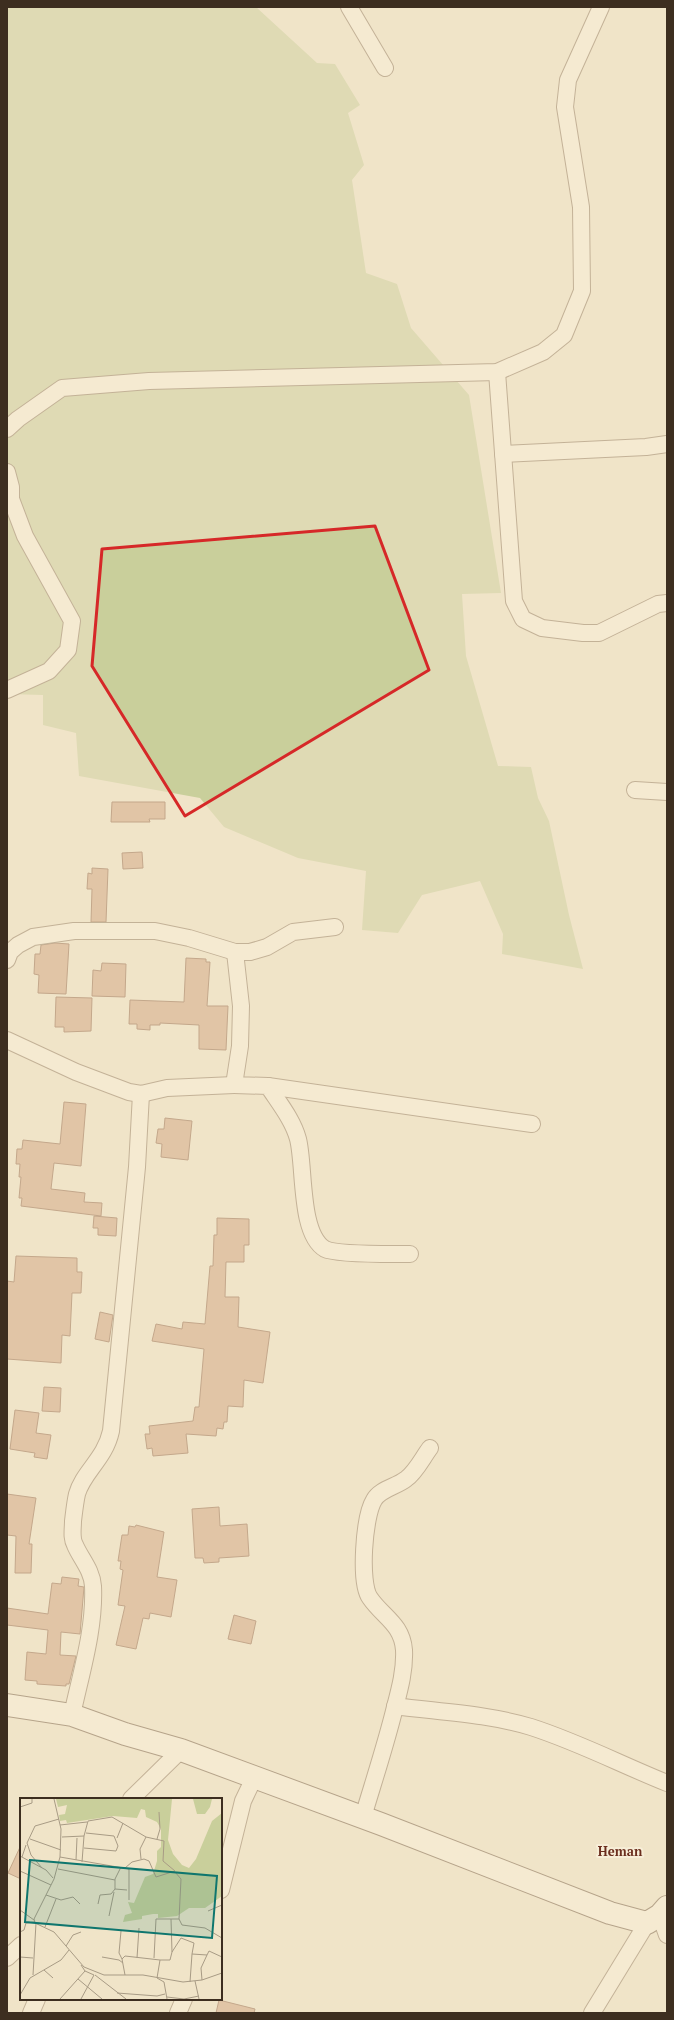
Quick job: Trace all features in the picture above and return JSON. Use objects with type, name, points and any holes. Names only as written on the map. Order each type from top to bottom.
[{"type":"street","points":[[349,7],[385,68]]},
{"type":"street","points":[[7,429],[18,419],[62,388],[149,381],[497,372],[543,352],[564,335],[582,291],[580,207],[565,107],[568,80],[601,7]]},
{"type":"street","points":[[497,372],[514,601],[523,619],[542,628],[583,633],[599,633],[658,604],[667,603]]},
{"type":"street","points":[[503,454],[646,447],[667,444]]},
{"type":"street","points":[[7,472],[11,487],[11,499],[25,536],[72,621],[68,650],[49,671],[7,690]]},
{"type":"street","points":[[635,790],[667,792]]},
{"type":"street","points":[[7,960],[10,952],[18,945],[33,937],[74,931],[155,931],[189,938],[235,952],[250,952],[267,948],[294,932],[335,927]]},
{"type":"street","points":[[234,1085],[240,1046],[241,1006],[235,952]]},
{"type":"street","points":[[7,1040],[76,1072],[129,1092],[141,1094],[167,1088],[234,1085],[268,1086],[532,1124]]},
{"type":"street","points":[[268,1086],[288,1117],[298,1139],[309,1223],[316,1240],[326,1249],[344,1252],[410,1254]]},
{"type":"street","points":[[72,1715],[93,1604],[93,1584],[88,1568],[74,1545],[72,1536],[73,1522],[77,1494],[106,1448],[111,1431],[137,1166],[141,1094]]},
{"type":"street","points":[[363,1817],[402,1678],[404,1652],[402,1637],[395,1625],[369,1597],[365,1568],[365,1529],[374,1500],[383,1491],[407,1478],[430,1448]]},
{"type":"street","points":[[7,1705],[72,1715],[125,1734],[181,1750],[363,1817],[610,1913],[658,1915]]},
{"type":"street","points":[[395,1706],[483,1717],[531,1727],[562,1738],[667,1783]]},
{"type":"street","points":[[132,1798],[181,1750]]},
{"type":"street","points":[[222,1886],[243,1801],[254,1778]]},
{"type":"street","points":[[658,1915],[667,1935]]},
{"type":"street","points":[[592,2013],[658,1915]]},
{"type":"street","points":[[7,1958],[20,1946]]},
{"type":"street","points":[[31,2013],[37,2000]]},
{"type":"street","points":[[178,2013],[184,2000]]},
{"type":"highlighted area","points":[[375,526],[429,670],[185,816],[92,666],[102,549]]},
{"type":"green space","points":[[7,7],[256,7],[317,63],[335,64],[360,105],[348,113],[364,165],[352,180],[366,273],[397,284],[411,328],[469,395],[501,593],[462,594],[466,656],[498,766],[531,767],[538,798],[549,821],[569,915],[583,969],[502,954],[503,934],[480,881],[422,895],[398,933],[362,930],[366,871],[298,858],[224,827],[200,798],[79,776],[76,733],[43,725],[43,695],[7,694]]},
{"type":"building","points":[[112,802],[165,802],[165,819],[149,819],[150,822],[111,822]]},
{"type":"building","points":[[142,852],[143,868],[123,869],[122,853]]},
{"type":"building","points":[[92,868],[108,869],[106,922],[91,922],[92,889],[87,889],[88,873],[92,874]]},
{"type":"building","points":[[55,943],[69,944],[66,994],[38,993],[39,975],[34,974],[35,954],[40,954],[41,945]]},
{"type":"building","points":[[186,958],[206,959],[206,962],[210,962],[207,1006],[228,1006],[226,1050],[199,1049],[199,1025],[160,1023],[160,1025],[150,1025],[150,1030],[137,1029],[137,1024],[129,1024],[130,1000],[184,1002]]},
{"type":"building","points":[[102,963],[126,964],[125,997],[92,996],[93,970],[101,971]]},
{"type":"building","points":[[56,997],[92,998],[91,1031],[64,1032],[64,1027],[55,1027]]},
{"type":"building","points":[[64,1102],[86,1104],[81,1166],[54,1163],[51,1189],[85,1193],[84,1202],[102,1203],[101,1216],[21,1206],[22,1198],[19,1198],[21,1177],[19,1177],[20,1164],[16,1164],[17,1149],[22,1149],[23,1140],[60,1144]]},
{"type":"building","points":[[165,1118],[192,1121],[188,1160],[161,1157],[162,1144],[156,1143],[158,1129],[164,1129]]},
{"type":"building","points":[[94,1216],[117,1218],[116,1236],[98,1235],[98,1228],[93,1228]]},
{"type":"building","points":[[217,1218],[249,1219],[249,1245],[244,1245],[244,1262],[226,1262],[225,1297],[239,1297],[238,1327],[270,1332],[263,1383],[244,1380],[243,1407],[228,1406],[227,1422],[224,1422],[223,1429],[217,1428],[216,1436],[186,1434],[188,1453],[153,1456],[152,1448],[147,1449],[145,1434],[150,1434],[149,1426],[193,1421],[195,1407],[199,1407],[204,1349],[152,1341],[156,1324],[182,1329],[183,1322],[205,1324],[210,1266],[213,1266],[214,1235],[217,1235]]},
{"type":"building","points":[[16,1256],[77,1258],[77,1272],[82,1272],[81,1293],[72,1293],[70,1336],[62,1335],[61,1363],[7,1359],[7,1281],[14,1282]]},
{"type":"building","points":[[100,1312],[113,1315],[109,1342],[95,1339]]},
{"type":"building","points":[[44,1387],[61,1388],[60,1412],[42,1411]]},
{"type":"building","points":[[15,1410],[39,1413],[36,1433],[51,1435],[47,1459],[34,1457],[35,1453],[10,1449]]},
{"type":"building","points":[[7,1494],[36,1498],[29,1544],[32,1544],[31,1573],[15,1573],[16,1536],[7,1535]]},
{"type":"building","points":[[219,1507],[220,1526],[247,1524],[249,1556],[219,1558],[219,1562],[204,1563],[203,1558],[195,1558],[192,1509]]},
{"type":"building","points":[[136,1525],[164,1532],[157,1577],[177,1580],[171,1617],[150,1613],[149,1619],[143,1618],[136,1649],[116,1645],[125,1606],[118,1605],[123,1570],[120,1569],[121,1561],[118,1561],[122,1535],[128,1535],[129,1526],[135,1527]]},
{"type":"building","points":[[62,1577],[79,1579],[78,1586],[84,1587],[80,1634],[61,1632],[60,1655],[76,1656],[69,1684],[66,1684],[66,1686],[37,1684],[37,1681],[25,1680],[27,1652],[46,1654],[48,1630],[7,1625],[7,1608],[48,1614],[52,1583],[61,1584]]},
{"type":"building","points":[[234,1615],[256,1621],[251,1644],[228,1639]]},
{"type":"building","points":[[20,1847],[20,1879],[8,1873]]},
{"type":"building","points":[[219,2000],[255,2009],[254,2013],[216,2013]]},
{"type":"district","name":"Heman","points":[[620,1851]]}]
